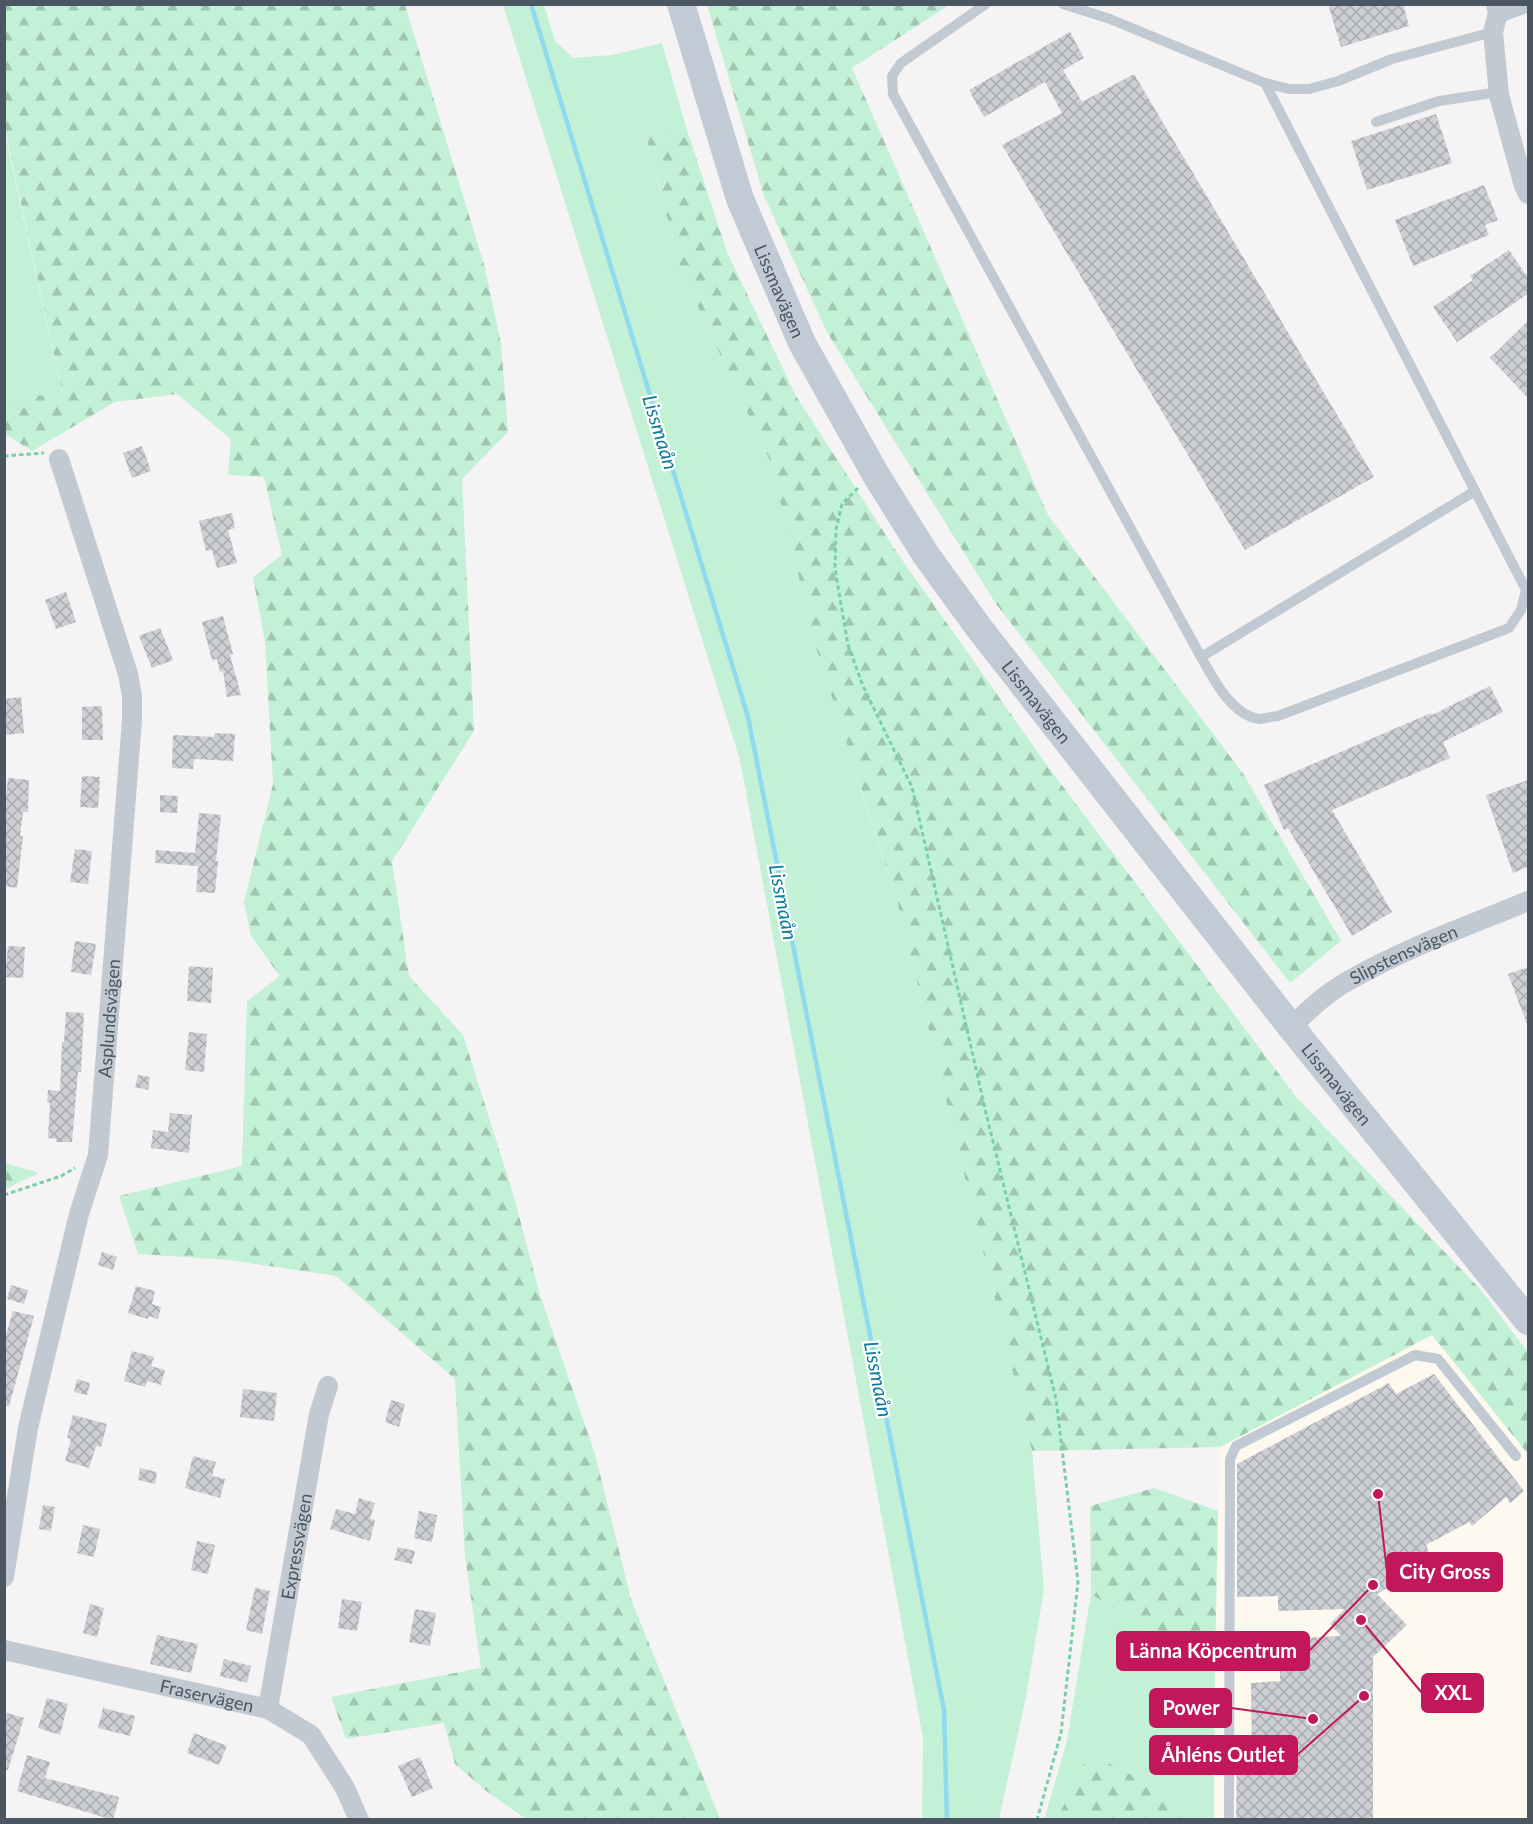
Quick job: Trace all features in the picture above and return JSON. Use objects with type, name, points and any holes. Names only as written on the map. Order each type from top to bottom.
[{"type":"street","name":"Lissmavägen","points":[[681,4],[740,200],[802,343],[876,475],[926,555],[979,628],[1291,1028],[1528,1321]]},
{"type":"street","points":[[1523,4],[1496,16],[1499,92],[1528,194]]},
{"type":"street","name":"Asplundsvägen","points":[[4,1578],[28,1428],[79,1214],[98,1155],[132,720],[132,696],[128,674],[59,459]]},
{"type":"street","name":"Slipstensvägen","points":[[1291,1028],[1317,1002],[1347,981],[1399,955],[1528,901]]},
{"type":"street","name":"Expressvägen","points":[[268,1709],[318,1414],[328,1386]]},
{"type":"street","name":"Fraservägen","points":[[4,1650],[268,1709],[311,1735],[345,1788],[359,1820]]},
{"type":"lane","points":[[986,4],[901,63],[892,76],[893,94],[1201,657],[1225,697],[1243,712],[1259,719],[1278,716],[1509,628],[1521,610],[1526,590],[1265,83]]},
{"type":"lane","points":[[1063,4],[1110,19],[1265,83],[1288,89],[1309,88],[1338,81],[1496,16]]},
{"type":"lane","points":[[1376,122],[1439,101],[1499,92]]},
{"type":"lane","points":[[1201,657],[1475,491]]},
{"type":"lane","points":[[1229,1820],[1230,1459],[1236,1446],[1415,1355],[1438,1359],[1516,1456]]},
{"type":"path","points":[[4,456],[43,452],[59,459]]},
{"type":"path","points":[[876,475],[852,493],[842,504],[836,529],[835,569],[848,645],[863,686],[912,787],[986,1113],[1056,1399],[1078,1582],[1061,1732],[1037,1820]]},
{"type":"path","points":[[4,1195],[61,1176],[98,1155]]},
{"type":"shaded area","points":[[1432,1335],[1528,1454],[1528,1819],[1214,1820],[1220,1447]]},
{"type":"green space","points":[[4,5],[405,5],[485,268],[501,344],[508,432],[462,479],[474,731],[392,861],[409,976],[463,1035],[514,1197],[540,1295],[595,1454],[631,1599],[720,1819],[526,1819],[485,1790],[455,1764],[444,1723],[346,1739],[331,1697],[481,1668],[465,1556],[455,1379],[336,1276],[229,1260],[138,1254],[119,1196],[242,1166],[247,1001],[280,976],[251,936],[244,902],[273,784],[265,642],[253,577],[282,555],[264,477],[228,475],[231,439],[177,394],[115,402],[32,451],[5,434],[5,415],[15,395],[63,396],[5,130]]},
{"type":"green space","points":[[503,5],[544,5],[555,41],[573,58],[612,55],[662,43],[686,127],[646,138],[682,273],[771,463],[858,780],[897,900],[1032,1451],[1044,1590],[1025,1702],[999,1819],[922,1819],[923,1738],[740,760]]},
{"type":"green space","points":[[707,5],[949,5],[852,68],[1048,515],[1244,775],[1341,941],[1290,983],[996,604],[828,334],[764,196]]},
{"type":"green space","points":[[686,127],[727,252],[796,396],[898,554],[1046,764],[1297,1098],[1479,1288],[1528,1352],[1528,1454],[1432,1335],[1220,1447],[1032,1451],[897,900],[816,647],[771,463],[682,273],[646,137]]},
{"type":"green space","points":[[4,130],[63,397],[15,396],[5,415]]},
{"type":"green space","points":[[5,1163],[39,1173],[5,1189]]},
{"type":"green space","points":[[1154,1488],[1218,1511],[1215,1658],[1146,1629],[1091,1594],[1090,1506]]},
{"type":"green space","points":[[1091,1594],[1146,1629],[1215,1658],[1214,1819],[1192,1819],[1187,1804],[1044,1820],[1067,1741]]},
{"type":"green space","points":[[1089,1753],[1187,1804],[1192,1819],[1057,1819]]},
{"type":"building","points":[[1328,4],[1403,4],[1409,26],[1341,47]]},
{"type":"building","points":[[1070,32],[1084,58],[1063,70],[1082,102],[1134,74],[1374,477],[1245,550],[1002,145],[1062,113],[1045,82],[984,117],[969,90]]},
{"type":"building","points":[[1436,114],[1452,163],[1367,190],[1351,141]]},
{"type":"building","points":[[1484,185],[1498,220],[1485,225],[1489,235],[1413,266],[1395,220]]},
{"type":"building","points":[[1509,250],[1528,278],[1528,294],[1457,342],[1433,307],[1473,280],[1470,276]]},
{"type":"building","points":[[1528,321],[1528,398],[1490,358]]},
{"type":"building","points":[[142,446],[151,471],[132,478],[123,453]]},
{"type":"building","points":[[232,513],[235,528],[228,530],[237,563],[217,568],[212,550],[206,551],[199,521]]},
{"type":"building","points":[[66,592],[76,622],[56,629],[45,600]]},
{"type":"building","points":[[223,616],[233,654],[230,655],[241,695],[227,697],[223,671],[220,672],[217,659],[212,660],[202,622]]},
{"type":"building","points":[[160,628],[173,660],[152,668],[139,636]]},
{"type":"building","points":[[1490,686],[1503,712],[1443,742],[1450,758],[1332,810],[1392,912],[1352,936],[1288,828],[1284,830],[1264,785],[1431,713],[1432,715]]},
{"type":"building","points":[[21,697],[24,733],[4,735],[4,699]]},
{"type":"building","points":[[102,706],[103,740],[82,740],[82,707]]},
{"type":"building","points":[[215,733],[235,734],[233,761],[194,759],[193,769],[172,768],[173,735],[214,737]]},
{"type":"building","points":[[82,776],[100,777],[98,808],[80,807]]},
{"type":"building","points":[[8,778],[29,780],[28,812],[23,812],[20,836],[23,836],[17,888],[4,886],[4,815]]},
{"type":"building","points":[[1528,780],[1528,867],[1513,873],[1486,795]]},
{"type":"building","points":[[160,795],[178,796],[177,813],[160,812]]},
{"type":"building","points":[[199,813],[221,815],[215,893],[196,892],[198,866],[155,863],[156,850],[195,853]]},
{"type":"building","points":[[75,849],[92,851],[88,884],[70,882]]},
{"type":"building","points":[[75,941],[96,944],[91,975],[71,972]]},
{"type":"building","points":[[8,946],[25,947],[23,978],[5,977]]},
{"type":"building","points":[[189,966],[213,968],[211,1003],[187,1001]]},
{"type":"building","points":[[1528,967],[1528,1024],[1527,1024],[1508,974]]},
{"type":"building","points":[[66,1012],[84,1013],[81,1072],[78,1072],[72,1142],[56,1142],[56,1139],[48,1138],[50,1103],[47,1102],[48,1090],[60,1091]]},
{"type":"building","points":[[189,1032],[207,1034],[204,1072],[185,1070]]},
{"type":"building","points":[[138,1075],[150,1077],[148,1090],[135,1087]]},
{"type":"building","points":[[170,1113],[192,1115],[189,1153],[151,1148],[153,1130],[168,1132]]},
{"type":"building","points":[[102,1252],[117,1257],[113,1270],[98,1265]]},
{"type":"building","points":[[11,1285],[28,1290],[24,1304],[7,1299]]},
{"type":"building","points":[[136,1286],[155,1291],[152,1304],[161,1307],[158,1319],[149,1316],[148,1319],[128,1313]]},
{"type":"building","points":[[13,1311],[34,1316],[9,1406],[4,1406],[4,1341]]},
{"type":"building","points":[[132,1351],[154,1357],[151,1366],[165,1370],[161,1385],[147,1381],[145,1387],[124,1381]]},
{"type":"building","points":[[1434,1374],[1524,1491],[1510,1503],[1506,1497],[1472,1526],[1469,1522],[1426,1545],[1430,1556],[1408,1567],[1412,1573],[1377,1594],[1407,1625],[1373,1657],[1373,1820],[1236,1820],[1237,1758],[1252,1756],[1251,1683],[1280,1681],[1280,1639],[1341,1636],[1330,1624],[1345,1609],[1278,1611],[1278,1596],[1237,1597],[1237,1464],[1389,1383],[1396,1394]]},
{"type":"building","points":[[77,1379],[90,1383],[87,1395],[74,1392]]},
{"type":"building","points":[[243,1389],[277,1393],[274,1421],[240,1417]]},
{"type":"building","points":[[391,1400],[405,1404],[399,1427],[385,1422]]},
{"type":"building","points":[[73,1415],[107,1424],[101,1447],[96,1446],[89,1468],[65,1461],[71,1439],[67,1438]]},
{"type":"building","points":[[193,1456],[216,1462],[212,1476],[225,1479],[220,1498],[185,1488]]},
{"type":"building","points":[[140,1468],[157,1472],[155,1484],[138,1480]]},
{"type":"building","points":[[359,1498],[375,1503],[370,1519],[375,1520],[370,1541],[330,1529],[336,1509],[355,1514]]},
{"type":"building","points":[[43,1505],[55,1507],[51,1531],[39,1529]]},
{"type":"building","points":[[419,1511],[437,1515],[432,1542],[414,1538]]},
{"type":"building","points":[[83,1525],[100,1529],[94,1557],[77,1553]]},
{"type":"building","points":[[197,1541],[215,1545],[208,1574],[191,1570]]},
{"type":"building","points":[[398,1547],[415,1551],[412,1564],[394,1560]]},
{"type":"building","points":[[255,1588],[270,1591],[262,1634],[246,1630]]},
{"type":"building","points":[[342,1599],[362,1602],[357,1631],[338,1628]]},
{"type":"building","points":[[90,1604],[104,1608],[97,1637],[83,1633]]},
{"type":"building","points":[[415,1609],[436,1613],[430,1646],[409,1642]]},
{"type":"building","points":[[157,1635],[198,1644],[191,1673],[150,1664]]},
{"type":"building","points":[[224,1659],[251,1666],[247,1683],[220,1676]]},
{"type":"building","points":[[47,1698],[68,1704],[60,1735],[38,1728]]},
{"type":"building","points":[[103,1708],[135,1716],[130,1736],[98,1728]]},
{"type":"building","points":[[4,1712],[24,1718],[8,1770],[4,1770]]},
{"type":"building","points":[[194,1733],[227,1746],[219,1765],[187,1753]]},
{"type":"building","points":[[27,1755],[50,1762],[45,1778],[119,1797],[113,1820],[17,1791]]},
{"type":"building","points":[[420,1757],[433,1788],[412,1797],[398,1766]]},
{"type":"waterway","name":"Lissmaån","points":[[531,4],[748,717],[944,1710],[947,1820]]},
{"type":"place","name":"City Gross","points":[[1378,1494]]},
{"type":"place","name":"Länna Köpcentrum","points":[[1373,1585]]},
{"type":"place","name":"XXL","points":[[1361,1620]]},
{"type":"place","name":"Åhléns Outlet","points":[[1364,1696]]},
{"type":"place","name":"Power","points":[[1313,1719]]}]
